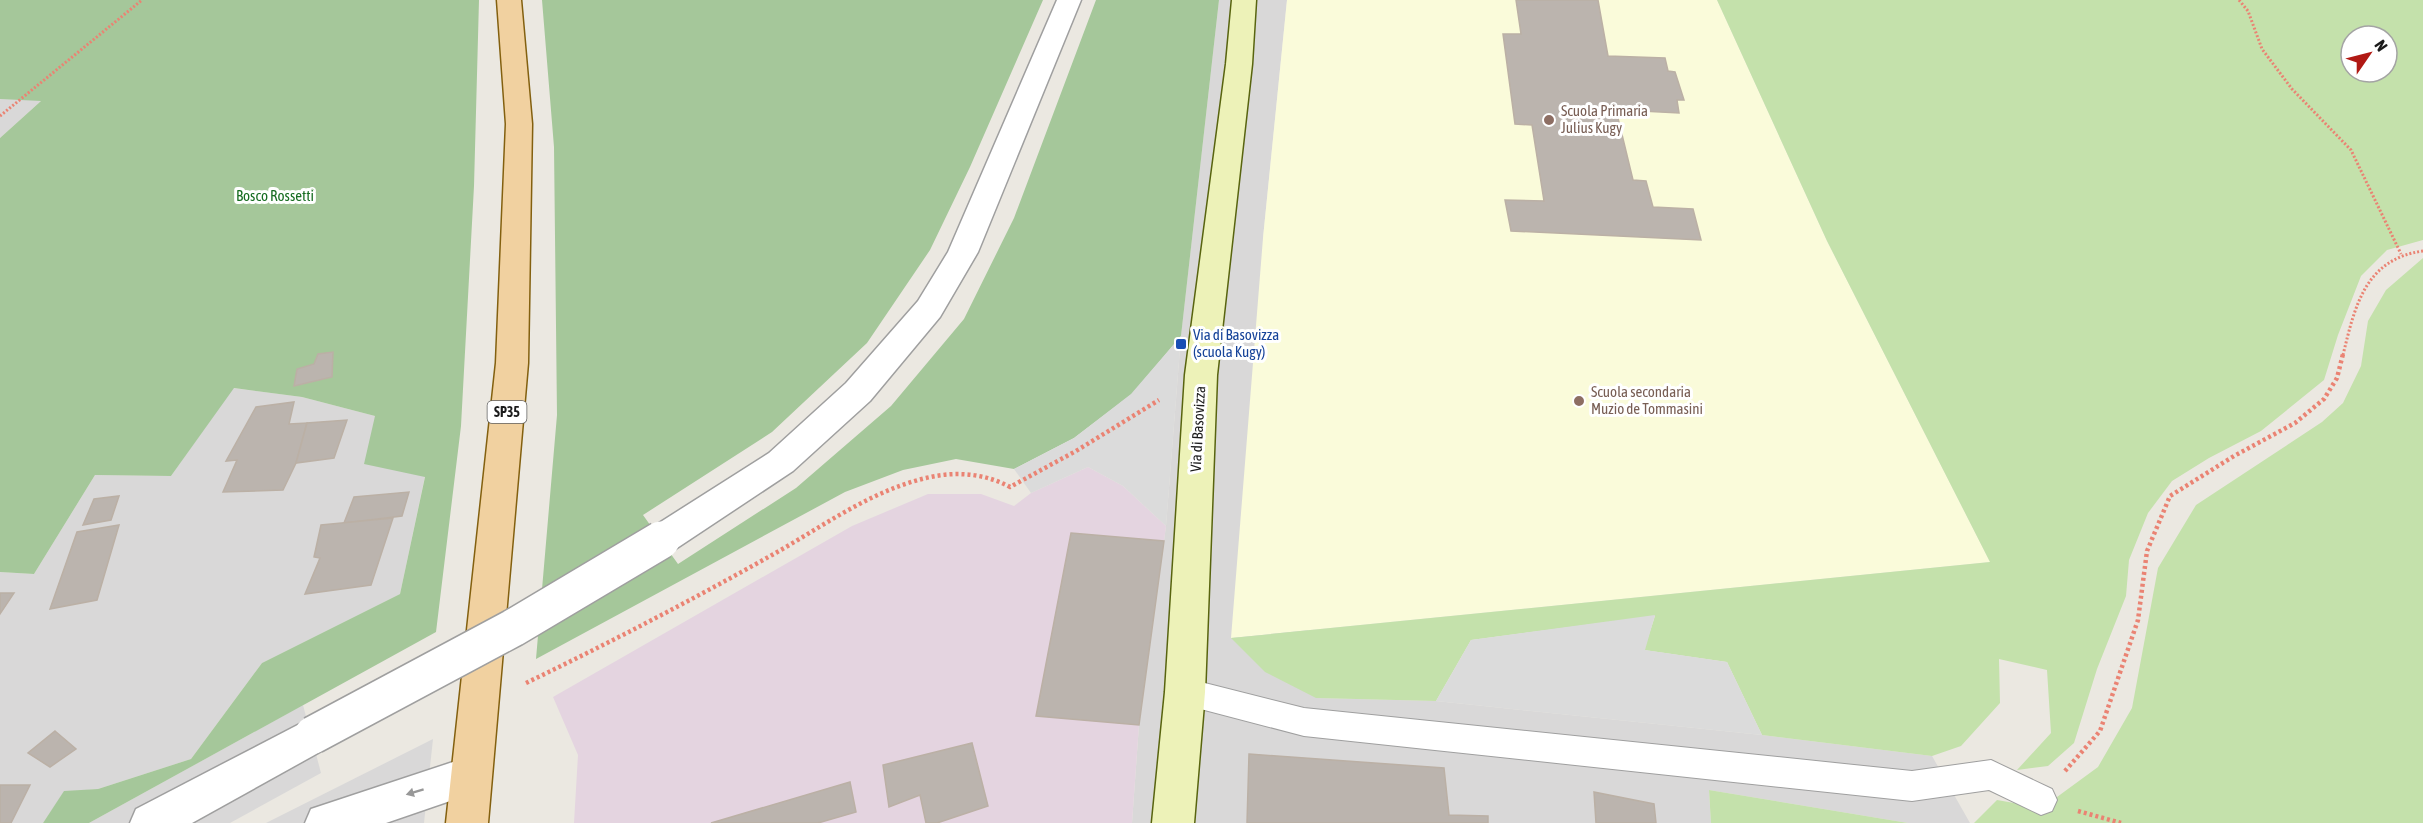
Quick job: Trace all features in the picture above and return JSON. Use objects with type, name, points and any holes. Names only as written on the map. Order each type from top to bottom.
[{"type":"main road","name":"SP35","points":[[467,823],[512,363],[519,124],[510,0]]},
{"type":"main road","name":"Via di Basovizza","points":[[1173,823],[1185,692],[1201,375],[1239,64],[1244,0]]},
{"type":"street","points":[[151,823],[513,628],[661,540],[781,462],[858,392],[929,309],[963,252],[983,209],[1069,0]]},
{"type":"street","points":[[326,823],[471,775]]},
{"type":"lane","points":[[1185,692],[1304,722],[1426,736],[1912,786],[1991,775],[2041,800]]},
{"type":"path","points":[[0,116],[142,0]]},
{"type":"path","points":[[2239,0],[2248,11],[2262,49],[2292,89],[2351,150],[2401,254]]},
{"type":"path","points":[[2041,800],[2100,731],[2138,620],[2147,551],[2170,496],[2234,456],[2295,423],[2324,399],[2337,378],[2355,307],[2371,278],[2401,254],[2423,251]]},
{"type":"path","points":[[478,705],[604,646],[868,499],[919,479],[969,474],[999,480],[1010,487],[1076,451],[1201,375]]},
{"type":"shaded area","points":[[1219,0],[1287,0],[1263,238],[1316,698],[1436,701],[1762,735],[1932,756],[1970,823],[1908,823],[1709,790],[1711,823],[1132,823],[1139,725],[1166,526],[1181,336]]},
{"type":"shaded area","name":"Scuola secondaria Muzio de Tommasini","points":[[1287,0],[1717,0],[1827,241],[1990,562],[1231,638],[1263,238]]},
{"type":"shaded area","points":[[0,99],[42,100],[0,138]]},
{"type":"shaded area","points":[[1181,336],[1166,526],[1123,486],[1088,467],[1031,493],[1014,469],[1074,438],[1131,394]]},
{"type":"shaded area","points":[[233,388],[302,397],[375,416],[425,476],[400,594],[262,663],[191,759],[98,789],[64,792],[43,823],[0,823],[0,572],[34,574],[95,475],[171,476]]},
{"type":"shaded area","points":[[1088,467],[1123,486],[1166,526],[1139,725],[1132,823],[574,823],[578,755],[553,697],[852,526],[928,494],[981,494],[1014,506],[1031,493]]},
{"type":"shaded area","points":[[1655,615],[1645,650],[1727,662],[1762,735],[1436,701],[1471,640]]},
{"type":"shaded area","points":[[303,705],[321,773],[230,823],[89,823]]},
{"type":"shaded area","points":[[433,739],[424,823],[266,823]]},
{"type":"green space","name":"Bosco Rossetti","points":[[0,0],[479,0],[474,186],[461,426],[436,632],[89,823],[43,823],[64,791],[98,789],[191,759],[262,663],[400,594],[425,477],[364,464],[375,416],[302,397],[234,388],[171,476],[95,475],[34,574],[0,572],[0,138],[41,101],[0,99]]},
{"type":"green space","points":[[542,0],[1043,0],[970,167],[930,250],[867,343],[772,432],[643,515],[678,564],[796,488],[891,406],[964,319],[1014,218],[1096,0],[1219,0],[1181,336],[1132,394],[1074,438],[1014,469],[956,459],[903,470],[845,492],[536,659],[557,415],[554,147]]},
{"type":"green space","points":[[1717,0],[2423,0],[2423,240],[2387,250],[2361,276],[2338,335],[2324,380],[2261,431],[2209,458],[2172,481],[2148,513],[2129,560],[2126,596],[2097,669],[2074,743],[2048,766],[2017,770],[2051,733],[2047,670],[1999,659],[2000,703],[1961,746],[1932,756],[1762,735],[1727,662],[1644,650],[1655,616],[1471,640],[1436,701],[1316,698],[1265,672],[1231,638],[1990,562],[1827,241]]},
{"type":"green space","points":[[2423,258],[2423,823],[1974,823],[1997,800],[2042,808],[2098,767],[2132,708],[2158,568],[2196,505],[2322,422],[2343,403],[2361,366],[2368,321],[2386,290]]},
{"type":"green space","points":[[1709,790],[1908,823],[1711,823]]},
{"type":"building","points":[[1516,0],[1598,0],[1608,56],[1665,58],[1668,71],[1675,72],[1684,100],[1677,100],[1679,113],[1622,110],[1623,115],[1617,114],[1633,180],[1646,181],[1653,207],[1693,209],[1701,240],[1511,231],[1505,200],[1544,201],[1532,125],[1515,124],[1503,34],[1521,34]]},
{"type":"building","points":[[333,352],[332,377],[294,386],[297,369],[314,364],[318,354]]},
{"type":"building","points":[[294,402],[289,424],[307,423],[296,463],[283,490],[223,492],[237,460],[226,461],[256,407]]},
{"type":"building","points":[[347,420],[334,458],[296,463],[307,423]]},
{"type":"building","points":[[409,492],[402,516],[344,523],[354,497]]},
{"type":"building","points":[[119,496],[111,520],[83,525],[94,499]]},
{"type":"building","points":[[393,518],[371,585],[305,594],[320,558],[314,557],[321,525]]},
{"type":"building","points":[[119,525],[97,600],[50,609],[77,532]]},
{"type":"building","points":[[1071,533],[1164,541],[1139,725],[1036,716]]},
{"type":"building","points":[[0,593],[14,593],[0,614]]},
{"type":"building","points":[[55,731],[76,749],[50,767],[28,753]]},
{"type":"building","points":[[972,743],[988,806],[937,823],[926,823],[920,795],[889,807],[883,765]]},
{"type":"building","points":[[1249,754],[1444,768],[1449,815],[1488,816],[1488,823],[1247,823]]},
{"type":"building","points":[[850,782],[856,812],[818,823],[711,823]]},
{"type":"building","points":[[0,785],[30,785],[11,823],[0,823]]},
{"type":"building","points":[[1594,792],[1654,804],[1656,823],[1596,823]]},
{"type":"place","name":"Scuola Primaria Julius Kugy","points":[[1549,120]]},
{"type":"place","name":"Via di Basovizza (scuola Kugy)","points":[[1181,344]]},
{"type":"place","name":"Scuola secondaria Muzio de Tommasini","points":[[1579,401]]}]
